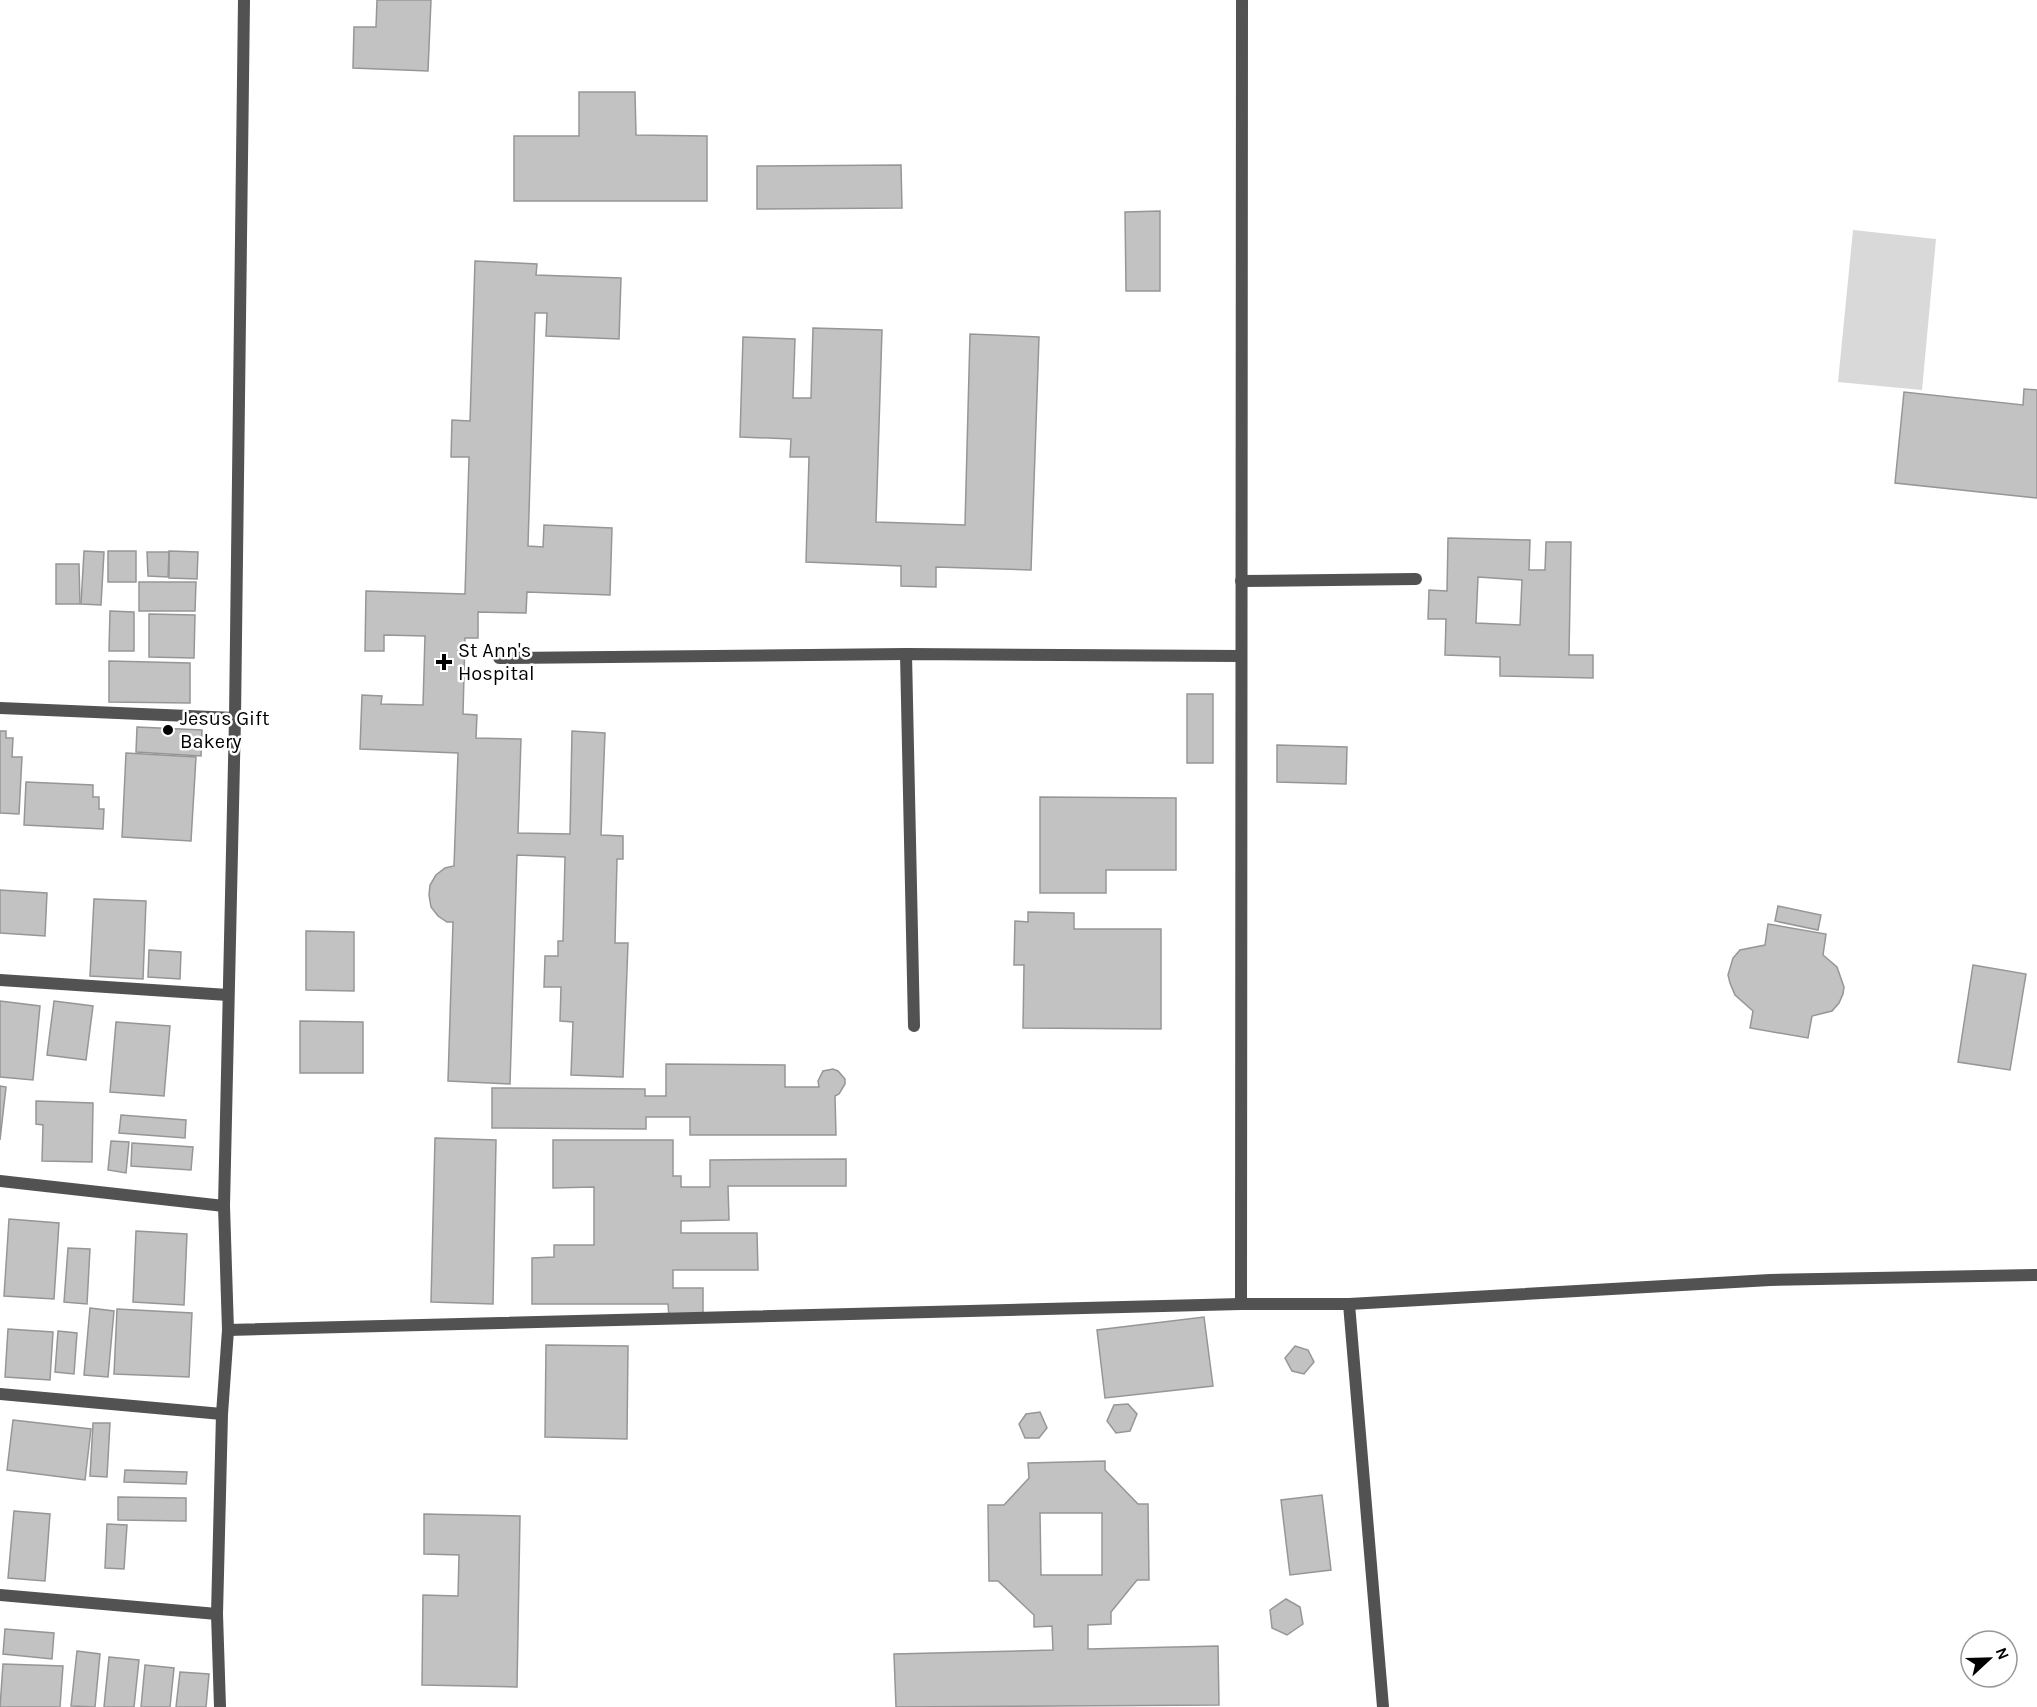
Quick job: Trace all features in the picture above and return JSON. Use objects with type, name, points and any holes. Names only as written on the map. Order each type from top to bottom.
[{"type":"street","points":[[220,1707],[217,1614],[222,1414],[228,1330],[224,1206],[235,718],[244,0]]},
{"type":"street","points":[[1241,1304],[1242,0]]},
{"type":"street","points":[[1241,581],[1416,579]]},
{"type":"street","points":[[499,658],[906,654],[1241,656]]},
{"type":"street","points":[[906,654],[914,1026]]},
{"type":"street","points":[[0,708],[235,718]]},
{"type":"street","points":[[0,980],[228,995]]},
{"type":"street","points":[[0,1181],[224,1206]]},
{"type":"street","points":[[228,1330],[1241,1304],[1348,1304],[1770,1280],[2037,1275]]},
{"type":"street","points":[[1348,1304],[1383,1707]]},
{"type":"street","points":[[0,1394],[222,1414]]},
{"type":"street","points":[[0,1595],[217,1614]]},
{"type":"shaded area","points":[[1853,230],[1936,239],[1922,390],[1838,382]]},
{"type":"building","points":[[377,0],[431,0],[428,71],[353,68],[354,27],[376,27]]},
{"type":"building","points":[[579,92],[635,92],[636,135],[707,136],[707,201],[514,201],[514,136],[579,136]]},
{"type":"building","points":[[901,165],[902,208],[757,209],[757,166]]},
{"type":"building","points":[[1160,211],[1160,291],[1126,291],[1125,212]]},
{"type":"building","points":[[475,261],[537,264],[536,275],[621,278],[619,339],[546,336],[547,313],[535,313],[528,546],[543,547],[544,525],[612,528],[610,595],[527,592],[526,613],[478,612],[478,638],[465,638],[463,714],[477,715],[476,738],[521,739],[518,833],[570,834],[572,731],[605,733],[601,835],[623,836],[623,859],[617,859],[615,943],[628,943],[623,1077],[571,1075],[573,1022],[560,1021],[561,987],[544,987],[545,956],[558,956],[558,941],[563,941],[565,857],[517,855],[510,1084],[448,1081],[453,922],[447,922],[438,916],[431,907],[429,895],[430,885],[436,875],[445,868],[454,866],[458,753],[360,749],[362,695],[382,696],[381,704],[423,705],[425,636],[384,635],[384,651],[365,651],[366,591],[465,594],[469,457],[451,457],[452,420],[470,421]]},
{"type":"building","points":[[813,328],[882,330],[876,522],[965,525],[970,334],[1039,337],[1031,570],[936,567],[936,587],[901,586],[901,566],[806,562],[809,457],[790,457],[791,439],[740,437],[743,337],[795,339],[793,398],[811,398]]},
{"type":"building","points":[[2024,389],[2037,390],[2037,498],[1895,483],[1904,392],[2023,405]]},
{"type":"building","points":[[1448,538],[1530,540],[1529,570],[1545,570],[1546,542],[1571,542],[1569,655],[1593,655],[1593,678],[1500,676],[1500,657],[1445,655],[1446,619],[1428,619],[1429,590],[1447,591]],"holes":[[[1478,577],[1522,580],[1520,625],[1476,623]]]},
{"type":"building","points":[[84,551],[104,552],[101,605],[81,604]]},
{"type":"building","points":[[108,551],[136,551],[136,582],[108,582]]},
{"type":"building","points":[[169,551],[198,552],[197,579],[169,578]]},
{"type":"building","points":[[147,552],[169,552],[168,577],[148,576]]},
{"type":"building","points":[[56,564],[79,564],[80,604],[56,604]]},
{"type":"building","points":[[139,582],[196,582],[195,611],[139,611]]},
{"type":"building","points":[[110,611],[134,612],[134,651],[109,651]]},
{"type":"building","points":[[149,614],[195,615],[194,658],[149,657]]},
{"type":"building","points":[[109,661],[190,663],[190,703],[109,702]]},
{"type":"building","points":[[1187,694],[1213,694],[1213,763],[1187,763]]},
{"type":"building","points":[[137,727],[202,730],[201,756],[136,752]]},
{"type":"building","points":[[0,731],[6,731],[6,738],[13,738],[12,757],[22,757],[19,814],[0,813]]},
{"type":"building","points":[[1277,745],[1347,747],[1346,784],[1277,782]]},
{"type":"building","points":[[126,753],[196,757],[191,841],[122,837]]},
{"type":"building","points":[[26,782],[93,785],[93,797],[99,797],[99,809],[104,809],[103,829],[24,825]]},
{"type":"building","points":[[1040,797],[1176,798],[1176,870],[1106,870],[1106,893],[1040,893]]},
{"type":"building","points":[[0,890],[47,893],[45,936],[0,933]]},
{"type":"building","points":[[94,899],[146,901],[143,979],[90,976]]},
{"type":"building","points":[[1778,906],[1821,915],[1818,930],[1775,921]]},
{"type":"building","points":[[1028,912],[1074,913],[1074,929],[1161,929],[1161,1029],[1023,1028],[1024,965],[1014,965],[1015,921],[1028,922]]},
{"type":"building","points":[[1768,924],[1826,934],[1823,955],[1837,967],[1844,987],[1843,994],[1832,1011],[1812,1016],[1808,1038],[1750,1028],[1753,1011],[1735,995],[1730,983],[1728,975],[1733,958],[1740,950],[1765,945]]},
{"type":"building","points":[[306,931],[354,932],[354,991],[306,990]]},
{"type":"building","points":[[149,950],[181,952],[180,979],[148,977]]},
{"type":"building","points":[[1973,965],[2026,974],[2010,1070],[1958,1062]]},
{"type":"building","points":[[0,1001],[40,1006],[33,1080],[0,1077]]},
{"type":"building","points":[[54,1001],[93,1006],[86,1060],[47,1055]]},
{"type":"building","points":[[300,1021],[363,1022],[363,1073],[300,1073]]},
{"type":"building","points":[[116,1022],[170,1026],[164,1096],[110,1092]]},
{"type":"building","points":[[666,1064],[785,1065],[785,1087],[819,1087],[818,1081],[823,1071],[833,1069],[838,1071],[845,1079],[845,1084],[835,1096],[836,1135],[690,1135],[690,1117],[646,1117],[646,1129],[492,1128],[492,1088],[645,1089],[645,1096],[666,1096]]},
{"type":"building","points":[[0,1086],[6,1087],[0,1140]]},
{"type":"building","points":[[36,1101],[93,1103],[92,1162],[42,1161],[43,1125],[36,1124]]},
{"type":"building","points":[[121,1115],[186,1120],[185,1138],[119,1133]]},
{"type":"building","points":[[435,1138],[496,1140],[493,1304],[431,1302]]},
{"type":"building","points":[[553,1140],[673,1140],[673,1176],[681,1176],[681,1187],[710,1187],[710,1160],[846,1159],[846,1186],[728,1186],[729,1220],[681,1221],[681,1233],[757,1233],[758,1270],[673,1270],[673,1288],[703,1288],[703,1317],[669,1317],[668,1304],[532,1304],[532,1258],[554,1257],[554,1245],[594,1245],[594,1187],[553,1188]]},
{"type":"building","points":[[111,1141],[129,1142],[126,1173],[108,1170]]},
{"type":"building","points":[[132,1143],[193,1147],[191,1170],[131,1166]]},
{"type":"building","points":[[9,1219],[59,1223],[54,1299],[4,1296]]},
{"type":"building","points":[[136,1231],[187,1234],[184,1305],[133,1302]]},
{"type":"building","points":[[68,1248],[90,1249],[87,1304],[64,1302]]},
{"type":"building","points":[[90,1308],[114,1311],[108,1377],[84,1375]]},
{"type":"building","points":[[117,1309],[192,1313],[189,1377],[114,1374]]},
{"type":"building","points":[[1204,1317],[1213,1386],[1105,1398],[1097,1330]]},
{"type":"building","points":[[8,1329],[53,1332],[50,1380],[5,1377]]},
{"type":"building","points":[[58,1331],[77,1333],[74,1374],[55,1372]]},
{"type":"building","points":[[546,1345],[628,1346],[627,1439],[545,1437]]},
{"type":"building","points":[[1295,1346],[1308,1350],[1314,1362],[1304,1374],[1292,1371],[1285,1358]]},
{"type":"building","points":[[1128,1404],[1137,1414],[1130,1431],[1116,1433],[1107,1421],[1114,1405]]},
{"type":"building","points":[[1040,1412],[1047,1428],[1039,1438],[1025,1438],[1019,1424],[1026,1414]]},
{"type":"building","points":[[13,1420],[91,1429],[85,1480],[7,1470]]},
{"type":"building","points":[[93,1423],[110,1423],[107,1477],[90,1476]]},
{"type":"building","points":[[1105,1461],[1105,1470],[1138,1504],[1148,1504],[1149,1580],[1137,1580],[1111,1612],[1111,1624],[1088,1625],[1088,1649],[1218,1646],[1219,1705],[896,1707],[894,1654],[1053,1650],[1052,1626],[1034,1627],[1034,1615],[998,1581],[989,1581],[988,1505],[1004,1505],[1029,1478],[1028,1463]],"holes":[[[1040,1513],[1102,1513],[1102,1575],[1041,1575]]]},
{"type":"building","points":[[125,1470],[187,1472],[186,1484],[124,1482]]},
{"type":"building","points":[[1322,1495],[1331,1570],[1290,1575],[1281,1500]]},
{"type":"building","points":[[118,1497],[186,1498],[186,1521],[118,1520]]},
{"type":"building","points":[[14,1511],[50,1514],[45,1581],[8,1578]]},
{"type":"building","points":[[424,1514],[520,1516],[517,1687],[422,1685],[423,1595],[458,1596],[459,1555],[424,1554]]},
{"type":"building","points":[[107,1524],[127,1525],[124,1569],[105,1568]]},
{"type":"building","points":[[1286,1599],[1300,1607],[1303,1624],[1287,1635],[1272,1628],[1270,1610]]},
{"type":"building","points":[[5,1629],[54,1633],[52,1659],[3,1654]]},
{"type":"building","points":[[77,1651],[100,1654],[95,1707],[71,1706]]},
{"type":"building","points":[[109,1657],[139,1660],[134,1707],[104,1707]]},
{"type":"building","points":[[3,1664],[63,1666],[60,1707],[0,1707]]},
{"type":"building","points":[[145,1665],[174,1668],[170,1707],[141,1707]]},
{"type":"building","points":[[180,1672],[209,1674],[206,1707],[176,1707]]},
{"type":"place","name":"St Ann's Hospital","points":[[444,662]]},
{"type":"place","name":"Jesus Gift Bakery","points":[[168,730]]}]
